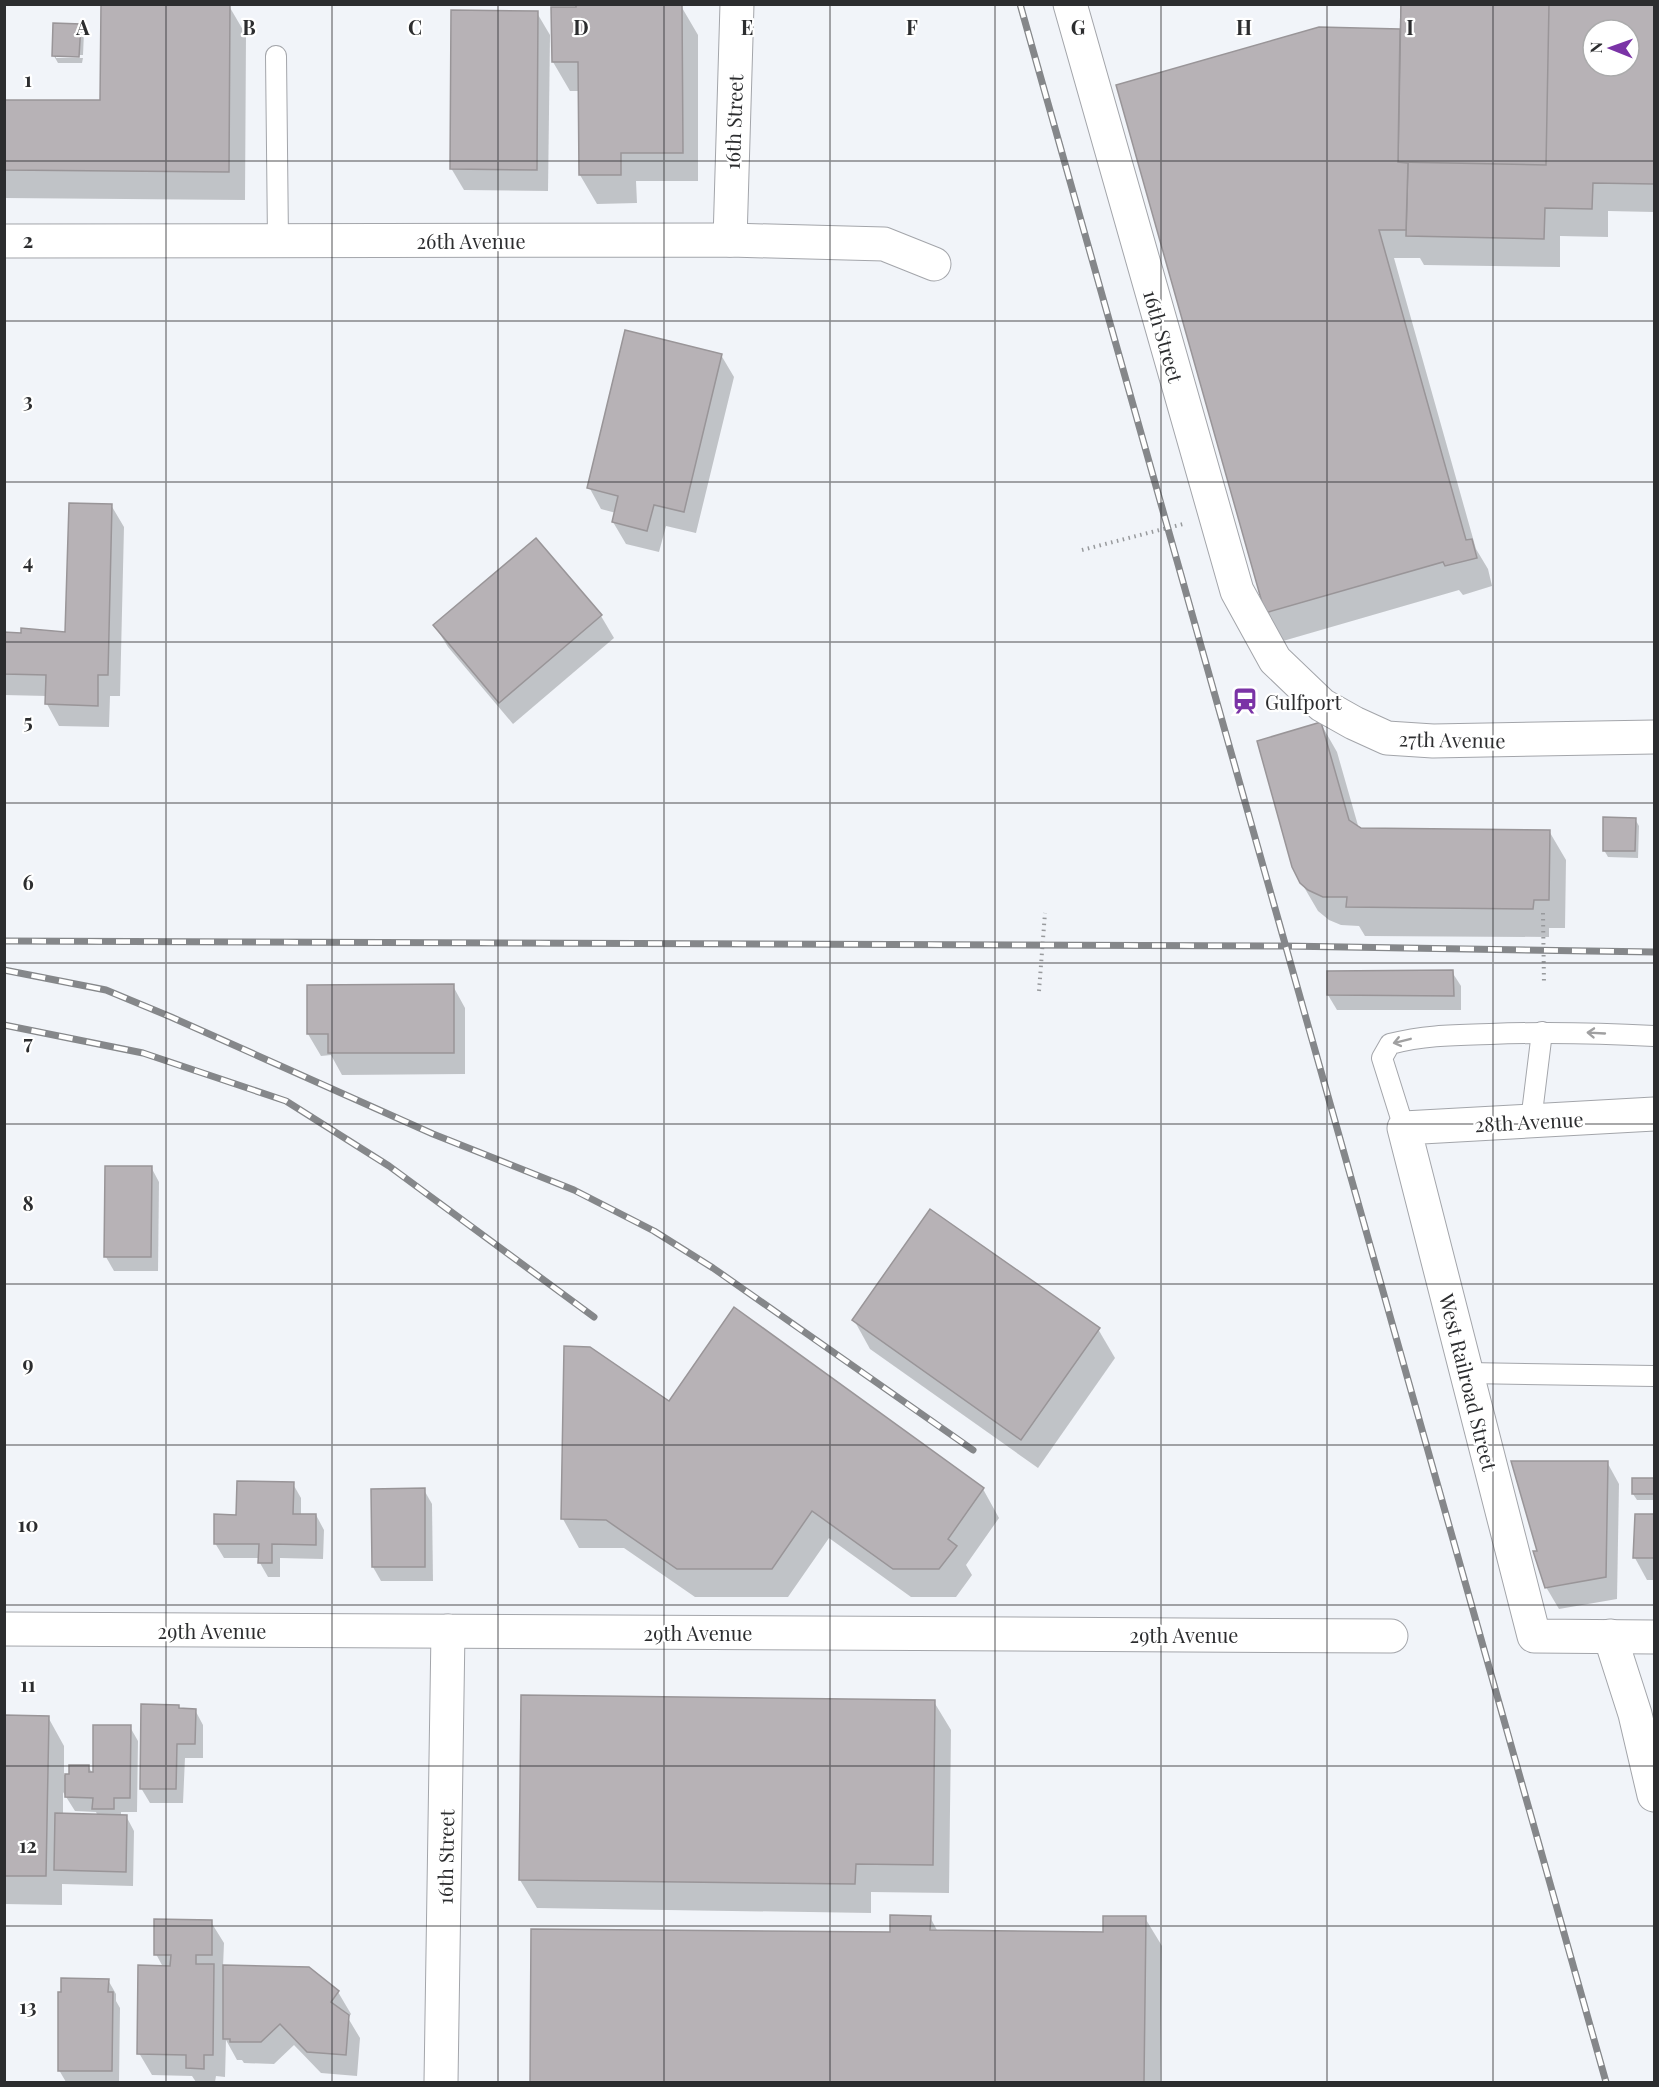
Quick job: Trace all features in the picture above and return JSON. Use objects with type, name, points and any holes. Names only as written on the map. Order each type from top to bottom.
[{"type":"street","name":"16th Street","points":[[730,240],[737,4]]},
{"type":"street","name":"16th Street","points":[[1070,4],[1237,591],[1275,660]]},
{"type":"street","name":"26th Avenue","points":[[4,241],[730,240],[884,244],[934,264]]},
{"type":"street","name":"27th Avenue","points":[[1275,660],[1322,705],[1388,738],[1433,741],[1654,737]]},
{"type":"street","name":"28th Avenue","points":[[1404,1128],[1654,1114]]},
{"type":"street","name":"West Railroad Street","points":[[1404,1128],[1534,1636],[1610,1636]]},
{"type":"street","name":"29th Avenue","points":[[4,1629],[1391,1636]]},
{"type":"street","name":"16th Street","points":[[441,2082],[448,1631]]},
{"type":"street","points":[[1654,1637],[1610,1636],[1635,1714],[1654,1795]]},
{"type":"lane","points":[[276,56],[278,241]]},
{"type":"lane","points":[[1404,1128],[1383,1058],[1390,1044],[1418,1037],[1542,1032],[1654,1036]]},
{"type":"lane","points":[[1531,1121],[1542,1032]]},
{"type":"lane","points":[[1467,1374],[1654,1376]]},
{"type":"path","points":[[1082,550],[1215,514]]},
{"type":"path","points":[[1039,991],[1045,913]]},
{"type":"path","points":[[1543,913],[1544,985]]},
{"type":"building","points":[[101,4],[230,4],[229,172],[4,170],[4,100],[100,100]]},
{"type":"building","points":[[682,4],[683,153],[621,153],[621,175],[579,175],[578,62],[552,62],[551,7]]},
{"type":"building","points":[[1401,4],[1654,4],[1654,184],[1593,183],[1592,209],[1545,208],[1544,239],[1406,236],[1408,163],[1398,162]]},
{"type":"building","points":[[1401,4],[1549,4],[1546,165],[1398,162]]},
{"type":"building","points":[[451,10],[538,11],[537,170],[450,169]]},
{"type":"building","points":[[53,23],[81,24],[79,57],[52,56]]},
{"type":"building","points":[[1319,27],[1400,29],[1398,162],[1408,163],[1406,230],[1379,230],[1466,540],[1472,539],[1477,558],[1445,566],[1443,562],[1265,613],[1116,85]]},
{"type":"building","points":[[625,330],[722,354],[684,512],[654,505],[647,531],[612,522],[618,496],[587,488]]},
{"type":"building","points":[[69,503],[112,504],[108,675],[98,675],[98,706],[45,704],[46,675],[4,674],[4,632],[21,633],[21,628],[65,632]]},
{"type":"building","points":[[536,538],[602,615],[499,703],[433,625]]},
{"type":"building","points":[[1321,722],[1349,820],[1361,828],[1550,830],[1549,900],[1534,900],[1533,909],[1346,907],[1347,897],[1323,897],[1308,890],[1300,883],[1292,867],[1257,741]]},
{"type":"building","points":[[1603,817],[1636,818],[1635,851],[1603,851]]},
{"type":"building","points":[[1453,970],[1454,996],[1327,995],[1327,971]]},
{"type":"building","points":[[454,984],[454,1053],[328,1053],[328,1034],[307,1034],[307,985]]},
{"type":"building","points":[[105,1166],[152,1166],[151,1257],[104,1257]]},
{"type":"building","points":[[930,1209],[1100,1328],[1021,1440],[852,1320]]},
{"type":"building","points":[[734,1307],[984,1488],[948,1539],[957,1546],[939,1569],[893,1569],[812,1511],[772,1569],[677,1569],[606,1520],[561,1519],[564,1346],[590,1347],[669,1401]]},
{"type":"building","points":[[1511,1461],[1608,1461],[1606,1577],[1545,1588],[1533,1551],[1537,1551]]},
{"type":"building","points":[[1632,1478],[1654,1478],[1654,1494],[1632,1494]]},
{"type":"building","points":[[237,1481],[294,1482],[293,1514],[316,1514],[316,1545],[272,1544],[272,1563],[258,1563],[259,1544],[214,1544],[214,1514],[236,1515]]},
{"type":"building","points":[[425,1488],[425,1567],[372,1567],[371,1489]]},
{"type":"building","points":[[1635,1514],[1654,1514],[1654,1558],[1633,1558]]},
{"type":"building","points":[[521,1695],[935,1700],[933,1865],[856,1864],[855,1884],[519,1880]]},
{"type":"building","points":[[141,1704],[179,1705],[179,1708],[196,1709],[195,1744],[177,1744],[176,1789],[140,1789]]},
{"type":"building","points":[[4,1715],[49,1716],[46,1876],[4,1876]]},
{"type":"building","points":[[93,1725],[131,1725],[130,1798],[114,1798],[114,1809],[92,1809],[93,1798],[65,1797],[65,1774],[69,1774],[69,1765],[89,1765],[89,1772],[93,1772]]},
{"type":"building","points":[[55,1813],[127,1815],[126,1872],[54,1870]]},
{"type":"building","points":[[890,1915],[931,1916],[930,1930],[1103,1932],[1103,1916],[1146,1916],[1144,2082],[530,2082],[531,1929],[890,1932]]},
{"type":"building","points":[[154,1919],[212,1920],[212,1955],[196,1955],[196,1964],[214,1964],[213,2055],[204,2055],[204,2069],[186,2068],[186,2055],[137,2054],[138,1965],[170,1966],[171,1955],[154,1955]]},
{"type":"building","points":[[223,1965],[309,1967],[339,1991],[331,2002],[349,2015],[346,2055],[307,2052],[280,2024],[261,2042],[230,2042],[230,2039],[223,2039]]},
{"type":"building","points":[[61,1978],[109,1979],[108,1992],[113,1992],[112,2071],[58,2071],[58,1992],[61,1992]]},
{"type":"railway","points":[[1020,4],[1606,2082]]},
{"type":"railway","points":[[4,941],[1284,946],[1654,952]]},
{"type":"railway","points":[[4,970],[106,990],[433,1134],[574,1190],[654,1231],[713,1268],[973,1450]]},
{"type":"railway","points":[[4,1025],[143,1053],[286,1101],[389,1166],[594,1317]]},
{"type":"place","name":"Gulfport","points":[[1245,701]]}]
